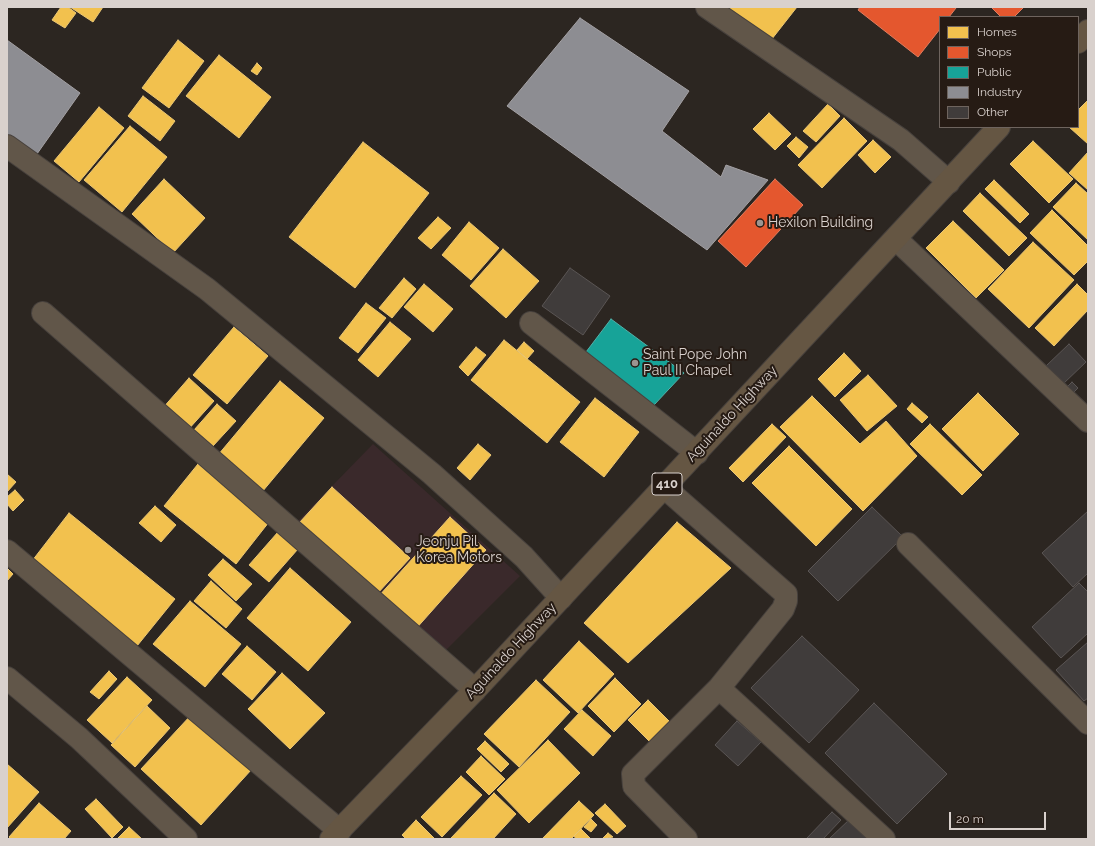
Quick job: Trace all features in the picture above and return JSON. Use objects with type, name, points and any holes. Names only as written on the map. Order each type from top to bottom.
[{"type":"main road","points":[[1079,41],[1088,31]]},
{"type":"main road","name":"Aguinaldo Highway","points":[[336,835],[475,690],[697,453],[998,128]]},
{"type":"street","points":[[707,7],[901,140],[949,182]]},
{"type":"street","points":[[7,146],[207,289],[432,474],[524,558],[560,598]]},
{"type":"street","points":[[896,239],[1088,421]]},
{"type":"street","points":[[43,313],[475,690]]},
{"type":"street","points":[[531,323],[697,453]]},
{"type":"street","points":[[664,487],[786,594],[786,601],[783,609],[719,688],[634,774],[634,786],[686,839]]},
{"type":"street","points":[[908,544],[1088,723]]},
{"type":"street","points":[[7,551],[336,835]]},
{"type":"street","points":[[7,678],[79,738],[186,839]]},
{"type":"street","points":[[719,688],[884,839]]},
{"type":"shaded area","name":"Jeonju Pil Korea Motors","points":[[373,444],[520,576],[442,654],[296,523]]},
{"type":"building: Homes","points":[[61,7],[68,7],[76,13],[65,28],[52,20]]},
{"type":"building: Homes","points":[[70,7],[103,7],[93,22]]},
{"type":"building: Homes","points":[[720,7],[797,7],[768,44]]},
{"type":"building: Homes","points":[[178,40],[204,61],[169,108],[142,88]]},
{"type":"building: Homes","points":[[219,55],[271,97],[239,138],[186,96]]},
{"type":"building: Homes","points":[[257,63],[262,68],[257,75],[251,71]]},
{"type":"building: Homes","points":[[143,96],[175,121],[160,141],[128,116]]},
{"type":"building: Homes","points":[[1088,100],[1088,144],[1070,128],[1079,128],[1079,109]]},
{"type":"building: Homes","points":[[828,104],[840,116],[816,142],[803,131]]},
{"type":"building: Homes","points":[[99,107],[124,128],[79,182],[54,161]]},
{"type":"building: Homes","points":[[769,113],[791,134],[775,150],[753,129]]},
{"type":"building: Homes","points":[[844,118],[867,141],[822,188],[798,165]]},
{"type":"building: Homes","points":[[130,126],[167,157],[122,212],[84,180]]},
{"type":"building: Homes","points":[[796,137],[808,147],[799,158],[787,146]]},
{"type":"building: Homes","points":[[873,140],[891,157],[875,173],[858,155]]},
{"type":"building: Homes","points":[[1033,141],[1073,179],[1049,203],[1010,164]]},
{"type":"building: Homes","points":[[363,142],[429,193],[355,288],[289,237]]},
{"type":"building: Homes","points":[[1088,152],[1088,190],[1069,173]]},
{"type":"building: Homes","points":[[164,179],[205,218],[173,253],[132,214]]},
{"type":"building: Homes","points":[[994,180],[1029,214],[1020,223],[985,189]]},
{"type":"building: Homes","points":[[1076,183],[1088,194],[1088,240],[1053,207]]},
{"type":"building: Homes","points":[[980,193],[1027,238],[1009,256],[963,211]]},
{"type":"building: Homes","points":[[1052,210],[1088,246],[1088,261],[1074,275],[1030,233]]},
{"type":"building: Homes","points":[[438,217],[451,228],[431,249],[418,238]]},
{"type":"building: Homes","points":[[953,221],[1004,270],[976,298],[926,248]]},
{"type":"building: Homes","points":[[469,222],[499,248],[471,280],[442,255]]},
{"type":"building: Homes","points":[[1033,242],[1074,280],[1029,328],[988,289]]},
{"type":"building: Homes","points":[[503,249],[539,281],[506,318],[470,286]]},
{"type":"building: Homes","points":[[404,278],[416,289],[392,318],[379,308]]},
{"type":"building: Homes","points":[[424,284],[453,309],[433,332],[404,307]]},
{"type":"building: Homes","points":[[1077,284],[1088,295],[1088,310],[1054,346],[1035,328]]},
{"type":"building: Homes","points":[[366,303],[386,318],[358,353],[339,338]]},
{"type":"building: Homes","points":[[390,322],[411,339],[378,377],[358,360]]},
{"type":"building: Homes","points":[[234,327],[268,356],[227,404],[193,375]]},
{"type":"building: Homes","points":[[504,340],[580,402],[547,443],[471,380]]},
{"type":"building: Homes","points":[[524,342],[534,351],[527,359],[517,350]]},
{"type":"building: Homes","points":[[476,347],[486,355],[468,376],[459,367]]},
{"type":"building: Homes","points":[[844,353],[861,371],[835,397],[818,379]]},
{"type":"building: Homes","points":[[868,375],[897,406],[867,431],[840,400]]},
{"type":"building: Homes","points":[[189,378],[214,401],[187,431],[162,409]]},
{"type":"building: Homes","points":[[280,381],[324,418],[262,492],[218,455]]},
{"type":"building: Homes","points":[[978,393],[1019,434],[983,471],[942,429]]},
{"type":"building: Homes","points":[[812,396],[860,444],[886,421],[917,456],[863,511],[780,427]]},
{"type":"building: Homes","points":[[595,398],[639,432],[604,477],[560,442]]},
{"type":"building: Homes","points":[[912,403],[928,417],[922,423],[907,409]]},
{"type":"building: Homes","points":[[217,404],[236,421],[213,446],[194,430]]},
{"type":"building: Homes","points":[[772,424],[786,437],[743,482],[729,468]]},
{"type":"building: Homes","points":[[930,424],[982,475],[962,495],[910,444]]},
{"type":"building: Homes","points":[[478,444],[491,455],[470,480],[457,468]]},
{"type":"building: Homes","points":[[789,446],[852,509],[816,546],[752,483]]},
{"type":"building: Homes","points":[[198,464],[269,522],[236,564],[164,506]]},
{"type":"building: Homes","points":[[7,474],[16,482],[7,492]]},
{"type":"building: Homes","points":[[332,487],[410,558],[377,594],[299,523]]},
{"type":"building: Homes","points":[[15,490],[24,500],[13,511],[7,504],[7,497]]},
{"type":"building: Homes","points":[[155,506],[176,525],[161,542],[139,523]]},
{"type":"building: Homes","points":[[69,513],[175,599],[137,646],[32,561]]},
{"type":"building: Homes","points":[[450,517],[486,550],[414,631],[378,597]]},
{"type":"building: Homes","points":[[677,522],[731,568],[628,663],[584,623]]},
{"type":"building: Homes","points":[[278,532],[298,549],[269,582],[249,565]]},
{"type":"building: Homes","points":[[223,559],[252,584],[236,601],[208,575]]},
{"type":"building: Homes","points":[[7,568],[13,574],[7,581]]},
{"type":"building: Homes","points":[[290,568],[351,622],[308,671],[247,618]]},
{"type":"building: Homes","points":[[211,581],[242,609],[226,628],[194,601]]},
{"type":"building: Homes","points":[[190,601],[241,644],[205,687],[153,644]]},
{"type":"building: Homes","points":[[579,641],[614,674],[578,713],[543,680]]},
{"type":"building: Homes","points":[[247,646],[276,672],[252,700],[222,674]]},
{"type":"building: Homes","points":[[109,671],[117,679],[99,699],[90,692]]},
{"type":"building: Homes","points":[[282,673],[325,713],[290,749],[248,709]]},
{"type":"building: Homes","points":[[127,677],[152,700],[112,743],[87,720]]},
{"type":"building: Homes","points":[[615,678],[641,704],[614,732],[588,706]]},
{"type":"building: Homes","points":[[536,680],[570,712],[519,767],[484,734]]},
{"type":"building: Homes","points":[[648,700],[676,728],[657,749],[628,720]]},
{"type":"building: Homes","points":[[147,706],[170,728],[135,767],[111,745]]},
{"type":"building: Homes","points":[[582,710],[611,736],[593,756],[564,729]]},
{"type":"building: Homes","points":[[192,714],[252,769],[201,825],[141,769]]},
{"type":"building: Homes","points":[[548,740],[580,773],[529,823],[497,790]]},
{"type":"building: Homes","points":[[485,741],[509,764],[501,772],[477,749]]},
{"type":"building: Homes","points":[[481,756],[505,779],[489,795],[466,772]]},
{"type":"building: Homes","points":[[7,764],[39,792],[7,828]]},
{"type":"building: Homes","points":[[461,776],[482,795],[442,837],[421,817]]},
{"type":"building: Homes","points":[[494,793],[516,814],[493,839],[452,839],[451,838]]},
{"type":"building: Homes","points":[[96,799],[123,827],[112,838],[85,809]]},
{"type":"building: Homes","points":[[579,801],[594,815],[571,839],[542,839]]},
{"type":"building: Homes","points":[[39,803],[71,831],[64,839],[11,839],[9,837]]},
{"type":"building: Homes","points":[[605,804],[626,826],[617,834],[595,813]]},
{"type":"building: Homes","points":[[591,819],[597,825],[591,832],[584,827]]},
{"type":"building: Homes","points":[[416,820],[435,839],[406,839],[402,835]]},
{"type":"building: Homes","points":[[129,827],[142,839],[117,839]]},
{"type":"building: Homes","points":[[581,829],[590,838],[589,839],[576,839],[574,836]]},
{"type":"building: Homes","points":[[608,833],[613,837],[602,839]]},
{"type":"building: Shops","points":[[860,7],[956,7],[950,16],[939,16],[939,30],[918,57],[858,10]]},
{"type":"building: Shops","points":[[991,7],[1024,7],[1015,16],[1000,16]]},
{"type":"building: Shops","name":"Hexilon Building","points":[[775,179],[803,205],[746,267],[718,241]]},
{"type":"building: Public","name":"Saint Pope John Paul II Chapel","points":[[611,319],[684,373],[654,405],[586,352]]},
{"type":"building: Industry","points":[[580,18],[689,91],[662,131],[721,177],[726,165],[768,180],[707,250],[507,106]]},
{"type":"building: Industry","points":[[7,40],[80,93],[32,161],[7,144]]},
{"type":"building: Other","points":[[570,268],[610,296],[583,335],[542,306]]},
{"type":"building: Other","points":[[1069,344],[1086,362],[1063,384],[1046,366]]},
{"type":"building: Other","points":[[1072,382],[1078,388],[1072,394],[1066,388]]},
{"type":"building: Other","points":[[872,507],[903,537],[838,601],[808,571]]},
{"type":"building: Other","points":[[1088,511],[1088,573],[1073,587],[1042,553]]},
{"type":"building: Other","points":[[1079,583],[1088,592],[1088,633],[1061,658],[1032,627]]},
{"type":"building: Other","points":[[802,636],[859,690],[809,743],[751,688]]},
{"type":"building: Other","points":[[1088,642],[1088,698],[1084,701],[1056,670]]},
{"type":"building: Other","points":[[874,703],[947,774],[897,824],[825,753]]},
{"type":"building: Other","points":[[737,721],[761,742],[738,766],[715,745]]},
{"type":"building: Other","points":[[832,812],[841,820],[823,839],[806,839]]},
{"type":"building: Other","points":[[851,818],[871,839],[829,839]]},
{"type":"place","name":"Hexilon Building","points":[[760,223]]},
{"type":"place","name":"Saint Pope John Paul II Chapel","points":[[635,363]]},
{"type":"place","name":"Jeonju Pil Korea Motors","points":[[408,550]]}]
